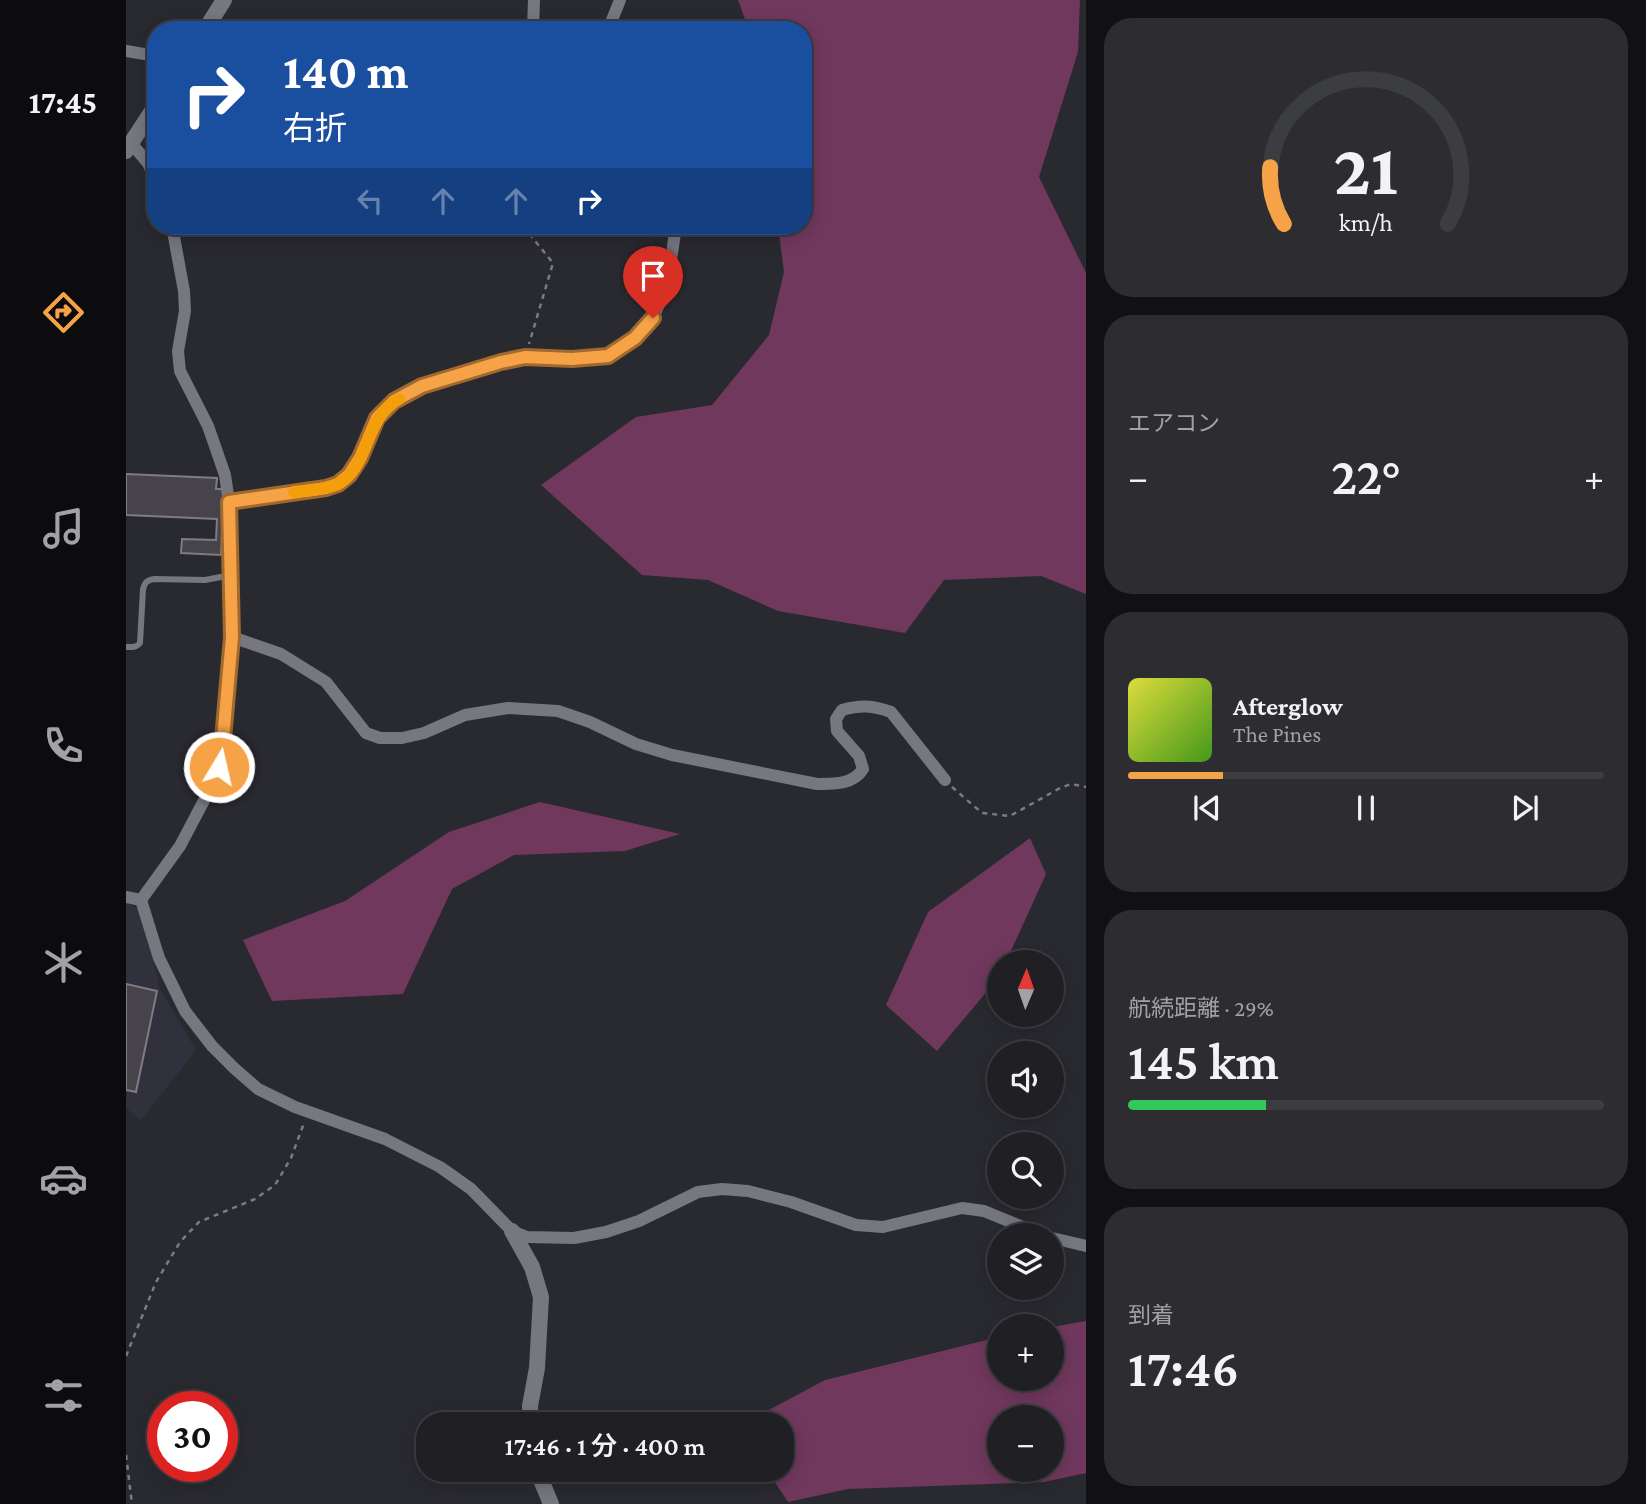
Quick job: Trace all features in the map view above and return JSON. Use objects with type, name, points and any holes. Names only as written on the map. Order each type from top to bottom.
[{"type":"street","points":[[211,21],[224,0]]},
{"type":"street","points":[[533,21],[534,0]]},
{"type":"street","points":[[612,21],[620,0]]},
{"type":"street","points":[[126,51],[147,54]]},
{"type":"street","points":[[147,119],[129,147],[147,162]]},
{"type":"street","points":[[141,900],[180,846],[219,767],[232,637],[229,502],[225,475],[213,438],[180,371],[178,351],[185,310],[174,235]]},
{"type":"street","points":[[229,502],[338,484],[349,475],[360,458],[377,418],[394,401],[422,386],[525,357],[572,359],[608,356],[635,338],[653,318],[667,287],[675,235]]},
{"type":"street","points":[[232,637],[281,654],[326,682],[366,733],[380,738],[402,738],[424,733],[465,715],[508,708],[558,711],[590,722],[636,744],[672,755],[817,784],[841,783],[859,776],[863,769],[859,756],[837,731],[836,719],[842,710],[858,705],[891,712],[945,780]]},
{"type":"street","points":[[126,897],[141,900]]},
{"type":"street","points":[[141,900],[159,958],[185,1012],[234,1068],[258,1088],[295,1107],[385,1139],[440,1167],[471,1189],[512,1231],[532,1267],[541,1297],[537,1368],[530,1412]]},
{"type":"street","points":[[512,1231],[527,1237],[574,1238],[606,1232],[639,1221],[698,1192],[722,1189],[748,1191],[791,1202],[856,1225],[883,1227],[962,1208],[984,1211],[1013,1223]]},
{"type":"street","points":[[1064,1241],[1086,1246]]},
{"type":"street","points":[[542,1482],[551,1504]]},
{"type":"lane","points":[[126,647],[138,646],[141,640],[143,589],[148,580],[205,580],[231,575]]},
{"type":"path","points":[[525,357],[553,263],[530,235]]},
{"type":"path","points":[[945,780],[982,813],[1010,816],[1060,788],[1071,784],[1086,787]]},
{"type":"path","points":[[126,1356],[156,1282],[180,1242],[199,1222],[255,1199],[275,1185],[291,1158],[309,1111]]},
{"type":"path","points":[[126,1455],[132,1504]]},
{"type":"shaded area","points":[[738,0],[1080,0],[1078,52],[1039,177],[1086,273],[1086,594],[1041,576],[944,580],[905,633],[778,611],[708,580],[642,575],[541,485],[636,417],[712,405],[769,335],[784,272],[779,235],[812,235],[812,21],[746,21]]},
{"type":"shaded area","points":[[540,802],[680,834],[625,851],[514,855],[452,889],[403,994],[272,1001],[243,940],[345,901],[449,832]]},
{"type":"shaded area","points":[[1030,838],[1046,874],[1011,950],[987,950],[987,991],[937,1051],[886,1005],[928,912]]},
{"type":"shaded area","points":[[126,901],[143,916],[160,989],[196,1050],[141,1120],[126,1108]]},
{"type":"shaded area","points":[[1086,1321],[1086,1473],[1064,1478],[1064,1405],[987,1405],[987,1482],[1044,1482],[848,1489],[788,1502],[775,1482],[794,1482],[794,1412],[765,1412],[825,1380],[987,1340],[987,1391],[1064,1391],[1064,1325]]},
{"type":"building","points":[[126,474],[217,478],[216,489],[224,489],[221,555],[181,553],[182,539],[216,540],[217,519],[126,515]]},
{"type":"building","points":[[126,984],[157,991],[136,1092],[126,1090]]},
{"type":"slow traffic","points":[[294,492],[326,488],[338,484],[349,475],[360,458],[377,418],[399,399]]},
{"type":"route","points":[[219,767],[232,637],[229,502],[338,484],[349,475],[360,458],[377,418],[394,401],[422,386],[525,357],[572,359],[608,356],[635,338],[653,318]]}]
